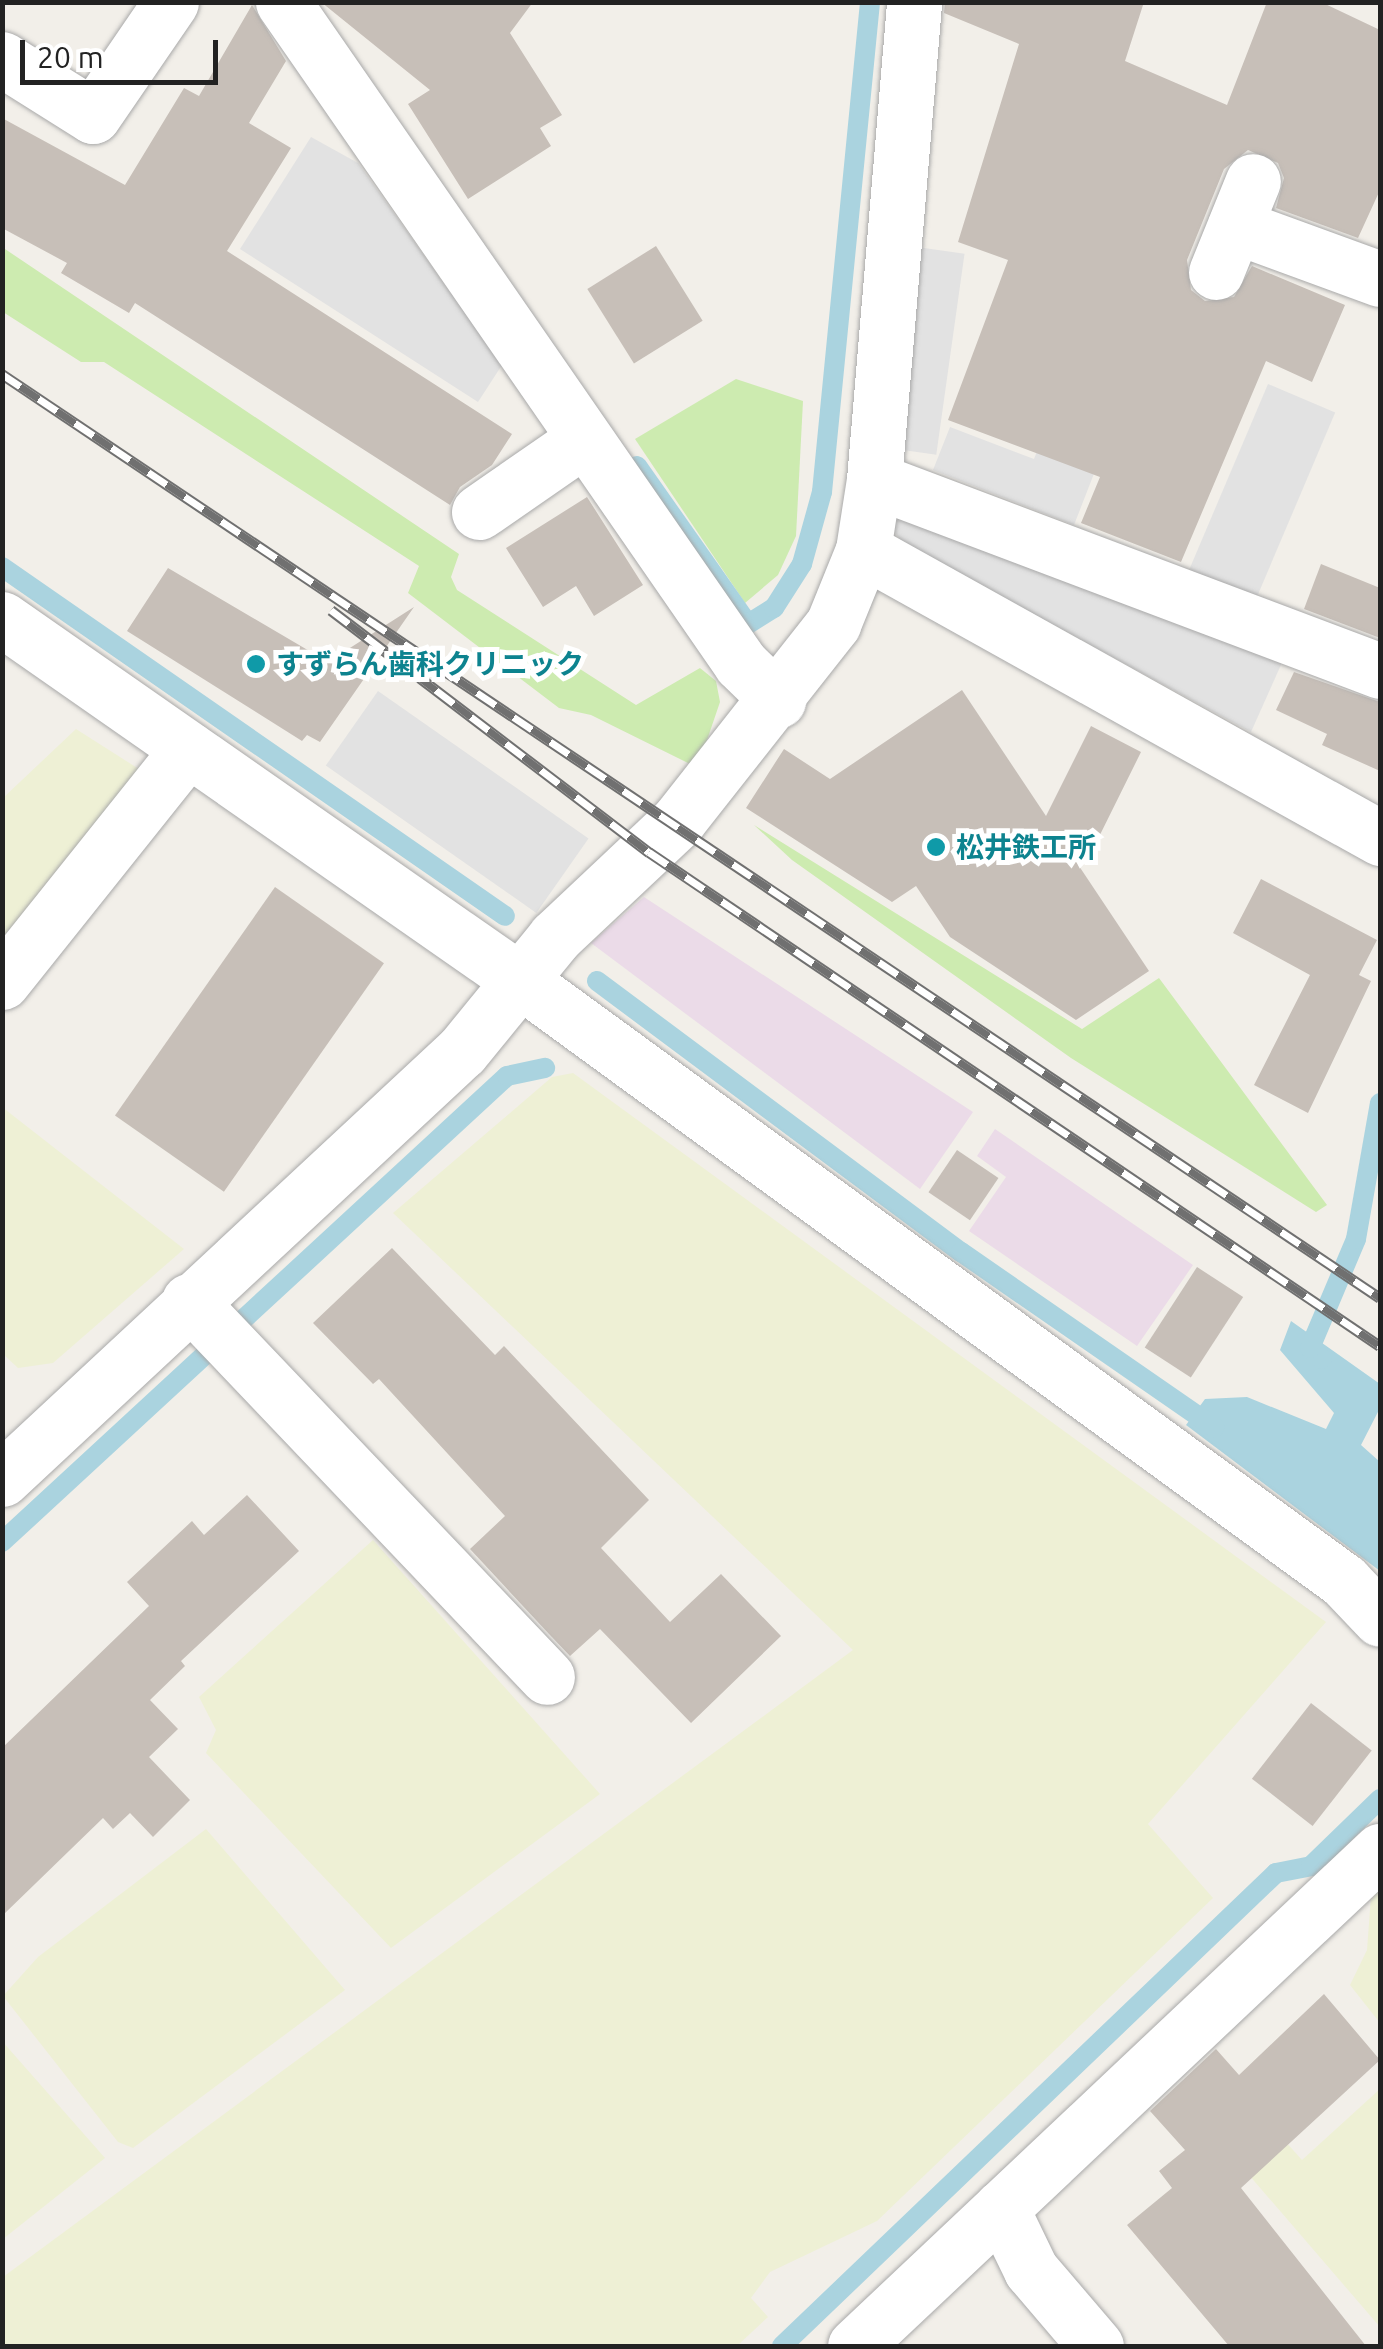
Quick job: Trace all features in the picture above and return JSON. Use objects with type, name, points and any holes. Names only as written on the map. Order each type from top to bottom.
[{"type":"street","points":[[2,59],[93,116],[171,2]]},
{"type":"street","points":[[283,2],[741,664],[778,700]]},
{"type":"street","points":[[2,1479],[210,1324],[462,1051],[556,937],[678,822],[778,700],[833,624],[863,550],[874,480],[914,2]]},
{"type":"street","points":[[1235,226],[1380,278]]},
{"type":"street","points":[[479,512],[584,440]]},
{"type":"street","points":[[874,480],[1380,671]]},
{"type":"street","points":[[863,550],[1380,838]]},
{"type":"street","points":[[2,619],[521,981],[1344,1581],[1380,1619]]},
{"type":"street","points":[[2,982],[188,749]]},
{"type":"street","points":[[210,1324],[547,1677]]},
{"type":"street","points":[[855,2346],[1380,1851]]},
{"type":"street","points":[[1001,2208],[1031,2270],[1096,2346]]},
{"type":"shaded area","points":[[311,137],[358,163],[502,365],[478,402],[240,249]]},
{"type":"shaded area","points":[[917,247],[965,254],[936,455],[889,448]]},
{"type":"shaded area","points":[[1091,313],[1148,335],[1074,525],[933,470],[950,427],[1034,459]]},
{"type":"shaded area","points":[[1268,384],[1335,413],[1255,601],[1188,573]]},
{"type":"shaded area","points":[[892,502],[1288,649],[1251,732],[902,543],[891,526]]},
{"type":"shaded area","points":[[378,691],[589,838],[536,913],[326,766]]},
{"type":"shaded area","points":[[644,897],[973,1112],[920,1189],[591,943]]},
{"type":"shaded area","points":[[995,1129],[1193,1265],[1137,1346],[969,1231],[1006,1177],[977,1156]]},
{"type":"green space","points":[[2,247],[459,554],[451,577],[457,590],[636,705],[700,668],[716,681],[720,702],[705,746],[690,764],[591,715],[559,708],[408,593],[419,566],[104,362],[81,362],[3,312]]},
{"type":"green space","points":[[736,379],[803,401],[796,536],[778,575],[745,603],[635,439]]},
{"type":"green space","points":[[76,729],[142,771],[3,945],[3,798]]},
{"type":"green space","points":[[754,825],[1082,1029],[1159,978],[1327,1205],[1316,1212],[1071,1058],[792,860]]},
{"type":"green space","points":[[573,1073],[1326,1622],[1148,1824],[1213,1898],[877,2221],[770,2272],[751,2298],[768,2317],[737,2346],[3,2346],[3,2277],[853,1650],[393,1213],[552,1077]]},
{"type":"green space","points":[[2,1107],[184,1249],[53,1363],[18,1368],[3,1354]]},
{"type":"green space","points":[[373,1540],[600,1794],[391,1948],[206,1753],[216,1730],[199,1697]]},
{"type":"green space","points":[[206,1829],[345,1990],[133,2148],[118,2142],[3,1996],[38,1957]]},
{"type":"green space","points":[[1380,1886],[1380,2023],[1350,1985],[1367,1950],[1371,1896]]},
{"type":"green space","points":[[2,2041],[105,2158],[3,2239],[2,2239]]},
{"type":"green space","points":[[1380,2089],[1380,2327],[1224,2146],[1259,2112],[1302,2160]]},
{"type":"water","points":[[1291,1321],[1380,1384],[1380,1408],[1361,1445],[1380,1462],[1380,1571],[1186,1425],[1205,1399],[1247,1397],[1326,1429],[1334,1413],[1280,1350]]},
{"type":"building","points":[[321,2],[533,2],[510,33],[562,115],[540,128],[551,146],[468,199],[408,104],[430,90]]},
{"type":"building","points":[[945,2],[1144,2],[1125,61],[1227,105],[1267,2],[1321,2],[1380,30],[1380,190],[1358,238],[1276,208],[1284,178],[1278,163],[1248,150],[1224,169],[1187,260],[1191,290],[1205,301],[1234,297],[1252,266],[1345,305],[1312,382],[1266,361],[1181,562],[1081,523],[1100,477],[948,420],[1008,260],[958,242],[1019,44],[944,13]]},
{"type":"building","points":[[252,5],[286,61],[249,123],[291,148],[227,251],[512,434],[492,465],[460,487],[450,505],[135,303],[129,313],[61,273],[67,263],[2,228],[2,118],[125,185],[184,88],[199,96]]},
{"type":"building","points":[[656,246],[703,321],[634,364],[587,289]]},
{"type":"building","points":[[587,497],[643,585],[594,616],[576,586],[543,607],[506,548]]},
{"type":"building","points":[[1321,564],[1380,588],[1380,638],[1304,609]]},
{"type":"building","name":"すずらん歯科クリニック","points":[[168,568],[328,662],[414,607],[320,742],[307,735],[302,741],[127,631]]},
{"type":"building","points":[[1294,672],[1380,702],[1380,771],[1322,745],[1327,734],[1276,710]]},
{"type":"building","name":"松井鉄工所","points":[[962,690],[1046,816],[1091,726],[1141,752],[1088,859],[1067,848],[1149,971],[1076,1020],[950,937],[916,886],[892,902],[746,808],[784,749],[830,779]]},
{"type":"building","points":[[1261,879],[1377,940],[1359,975],[1371,981],[1308,1113],[1254,1085],[1310,975],[1233,933]]},
{"type":"building","points":[[275,887],[384,963],[224,1192],[115,1116]]},
{"type":"building","points":[[957,1150],[998,1178],[970,1220],[928,1192]]},
{"type":"building","points":[[392,1248],[495,1355],[504,1346],[649,1500],[601,1548],[670,1622],[721,1574],[781,1636],[691,1723],[600,1629],[570,1656],[549,1634],[470,1549],[505,1516],[379,1379],[373,1384],[313,1323]]},
{"type":"building","points":[[1197,1267],[1243,1297],[1191,1377],[1145,1348]]},
{"type":"building","points":[[247,1495],[299,1551],[181,1661],[185,1666],[150,1700],[178,1729],[149,1757],[190,1800],[153,1837],[130,1813],[113,1829],[103,1818],[2,1916],[2,1748],[149,1606],[127,1582],[192,1521],[204,1535]]},
{"type":"building","points":[[1311,1703],[1372,1750],[1313,1826],[1252,1779]]},
{"type":"building","points":[[1324,1994],[1380,2060],[1241,2188],[1366,2346],[1229,2346],[1127,2225],[1172,2188],[1159,2171],[1185,2150],[1150,2111],[1216,2049],[1239,2075]]},
{"type":"waterway","points":[[637,466],[748,624],[774,608],[802,564],[822,492],[870,2]]},
{"type":"waterway","points":[[2,567],[505,916]]},
{"type":"waterway","points":[[597,981],[961,1252],[1214,1427]]},
{"type":"waterway","points":[[2,1542],[507,1076],[545,1068]]},
{"type":"waterway","points":[[1322,1359],[1310,1348],[1356,1239],[1380,1103]]},
{"type":"waterway","points":[[782,2346],[1276,1873],[1311,1866],[1380,1799]]},
{"type":"railway","points":[[2,374],[1380,1298]]},
{"type":"railway","points":[[331,610],[649,852],[1380,1346]]},
{"type":"place","name":"すずらん歯科クリニック","points":[[256,664]]},
{"type":"place","name":"松井鉄工所","points":[[936,847]]}]
